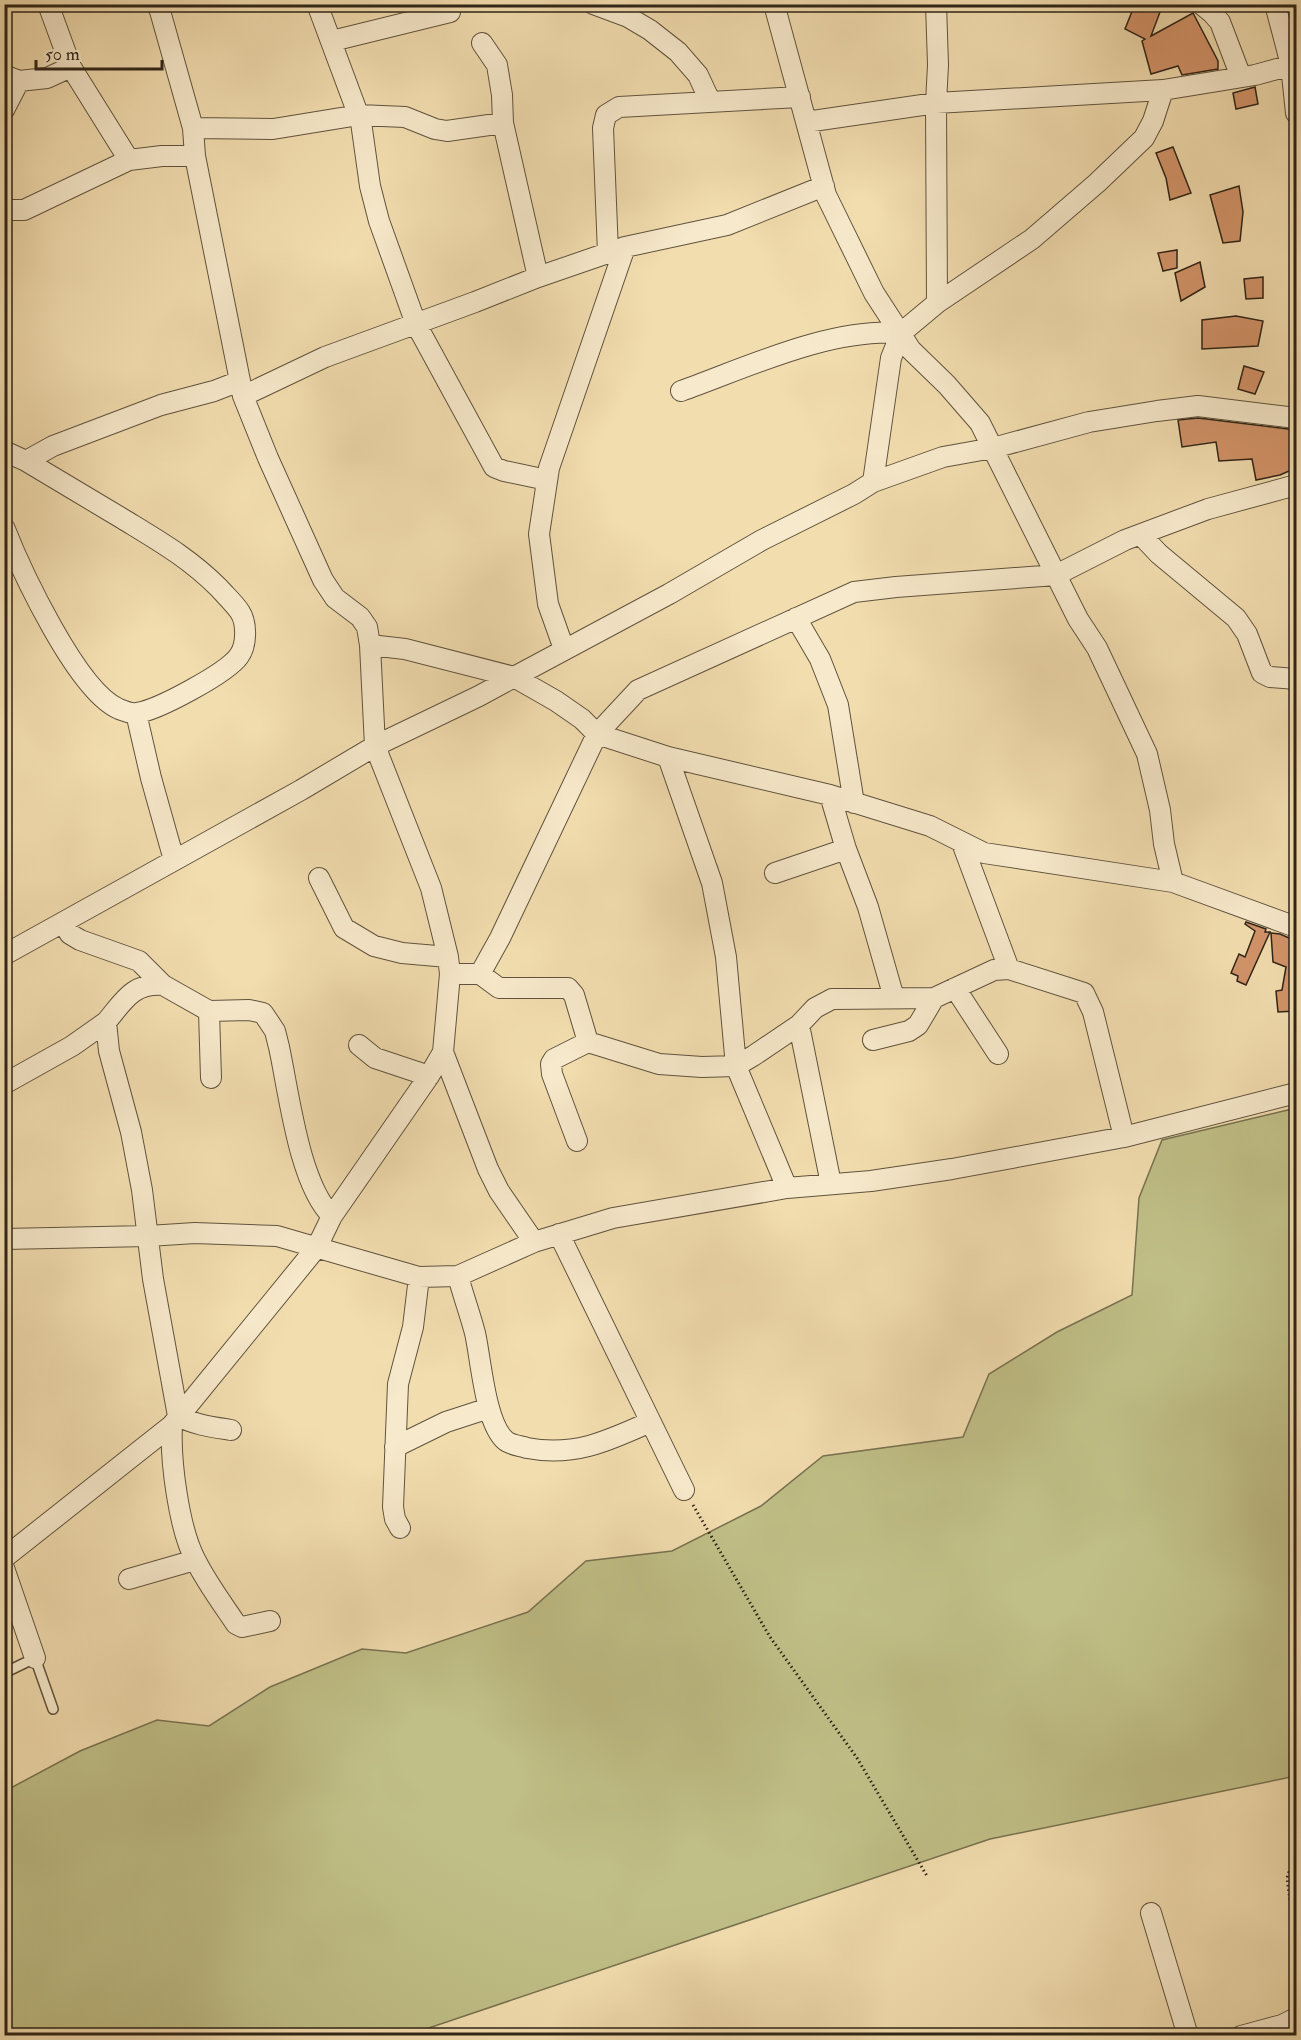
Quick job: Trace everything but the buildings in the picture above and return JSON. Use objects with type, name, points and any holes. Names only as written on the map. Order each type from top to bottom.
[{"type":"street","points":[[48,4],[70,67],[129,160]]},
{"type":"street","points":[[158,4],[193,128],[195,156],[242,389],[268,458],[323,580],[335,598],[360,617],[367,627],[375,746],[431,888],[449,966],[443,1052],[488,1169],[499,1191],[534,1242]]},
{"type":"street","points":[[317,4],[362,122],[370,186],[379,221],[416,324],[494,467],[547,480]]},
{"type":"street","points":[[592,4],[628,17],[650,30],[678,52],[698,75],[710,101]]},
{"type":"street","points":[[774,4],[824,186],[874,293],[911,350],[947,385],[980,423],[1078,619],[1098,648],[1147,754],[1173,882]]},
{"type":"street","points":[[936,4],[937,303]]},
{"type":"street","points":[[1201,4],[1220,22],[1241,77]]},
{"type":"street","points":[[1275,4],[1294,65],[1296,113]]},
{"type":"street","points":[[332,41],[450,12]]},
{"type":"street","points":[[482,43],[497,65],[502,95],[503,123],[538,277]]},
{"type":"street","points":[[806,122],[936,103],[1163,90],[1241,77],[1294,65]]},
{"type":"street","points":[[4,110],[12,78],[46,78],[70,67]]},
{"type":"street","points":[[873,482],[891,358],[901,333],[937,303],[1032,239],[1097,183],[1144,138],[1153,121],[1163,90]]},
{"type":"street","points":[[564,649],[548,604],[539,534],[549,468],[616,250],[603,128],[606,115],[619,107],[800,97]]},
{"type":"street","points":[[193,128],[273,129],[359,115],[405,117],[435,129],[447,131],[503,123]]},
{"type":"street","points":[[4,210],[24,210],[129,160],[162,156],[195,156]]},
{"type":"street","points":[[26,461],[53,446],[160,405],[214,391],[242,389],[538,277],[616,250],[727,225],[824,186]]},
{"type":"street","points":[[681,391],[804,347],[869,332],[901,333]]},
{"type":"street","points":[[4,955],[301,790],[375,746],[460,706],[669,594],[762,540],[854,494],[873,482],[944,457],[993,448],[1089,422],[1198,406],[1296,418]]},
{"type":"street","points":[[4,451],[26,461],[169,547],[198,567],[241,614],[245,635],[240,655],[225,668],[185,694],[136,713],[120,710],[108,703],[84,676],[59,638],[8,554],[4,527]]},
{"type":"street","points":[[480,974],[500,938],[597,734],[638,690],[854,592],[1056,575],[1125,540],[1208,508],[1296,484]]},
{"type":"street","points":[[1142,535],[1159,554],[1236,618],[1247,634],[1262,673],[1270,677],[1296,679]]},
{"type":"street","points":[[796,618],[820,658],[838,705],[854,803]]},
{"type":"street","points":[[370,645],[405,649],[514,677],[556,701],[582,719],[597,734],[668,758],[830,795],[930,826],[984,853],[1173,882],[1296,927]]},
{"type":"street","points":[[136,713],[174,860]]},
{"type":"street","points":[[668,758],[712,883],[726,957],[736,1066],[787,1188]]},
{"type":"street","points":[[830,795],[846,849],[868,908],[894,998]]},
{"type":"street","points":[[962,843],[1009,969]]},
{"type":"street","points":[[775,873],[846,849]]},
{"type":"street","points":[[319,878],[344,928],[375,946],[480,974],[499,988],[568,988],[574,995],[588,1042]]},
{"type":"street","points":[[63,922],[70,934],[139,962],[163,985],[209,1011],[249,1010],[262,1013],[274,1031],[301,1150],[317,1197],[324,1209],[332,1216]]},
{"type":"street","points":[[577,1141],[552,1074],[551,1064],[554,1059],[588,1042],[659,1064],[702,1067],[736,1066],[799,1025],[815,1008],[832,999],[934,998],[994,970],[1009,969],[1084,993],[1093,1012],[1124,1137]]},
{"type":"street","points":[[4,1084],[72,1046],[106,1022],[133,991],[149,984],[163,985]]},
{"type":"street","points":[[955,988],[998,1054]]},
{"type":"street","points":[[873,1040],[909,1031],[918,1024],[934,998]]},
{"type":"street","points":[[209,1011],[211,1078]]},
{"type":"street","points":[[106,1022],[112,1067],[131,1132],[142,1190],[175,1421],[171,1446],[180,1513],[195,1560],[236,1624],[242,1627],[270,1622]]},
{"type":"street","points":[[799,1025],[831,1184]]},
{"type":"street","points":[[359,1045],[375,1058],[429,1076]]},
{"type":"street","points":[[35,1658],[6,1554],[175,1421],[317,1247],[332,1216],[429,1076],[443,1052]]},
{"type":"street","points":[[4,1239],[195,1233],[277,1236],[419,1277],[458,1276],[534,1242],[613,1218],[787,1188],[871,1181],[952,1169],[1124,1137],[1296,1094]]},
{"type":"street","points":[[559,1234],[684,1490]]},
{"type":"street","points":[[458,1276],[475,1333],[489,1408],[498,1433],[507,1443],[555,1451],[572,1450],[591,1446],[650,1422]]},
{"type":"street","points":[[400,1528],[393,1508],[398,1384],[413,1327],[419,1277]]},
{"type":"street","points":[[395,1447],[446,1422],[489,1408]]},
{"type":"street","points":[[175,1421],[231,1430]]},
{"type":"street","points":[[129,1579],[195,1560]]},
{"type":"street","points":[[1151,1913],[1188,2036]]},
{"type":"street","points":[[1241,2036],[1288,2026]]},
{"type":"lane","points":[[4,1672],[35,1658],[53,1709]]},
{"type":"path","points":[[684,1490],[770,1638],[856,1758],[927,1876]]},
{"type":"path","points":[[1296,1866],[1288,1872],[1287,1878],[1296,1944]]},
{"type":"shaded area","points":[[1296,1108],[1296,1776],[990,1839],[408,2035],[5,2035],[5,1791],[80,1751],[157,1720],[209,1726],[270,1687],[362,1649],[406,1653],[528,1612],[586,1561],[672,1551],[761,1506],[823,1456],[963,1437],[989,1374],[1057,1332],[1132,1295],[1139,1198],[1162,1140]]}]
